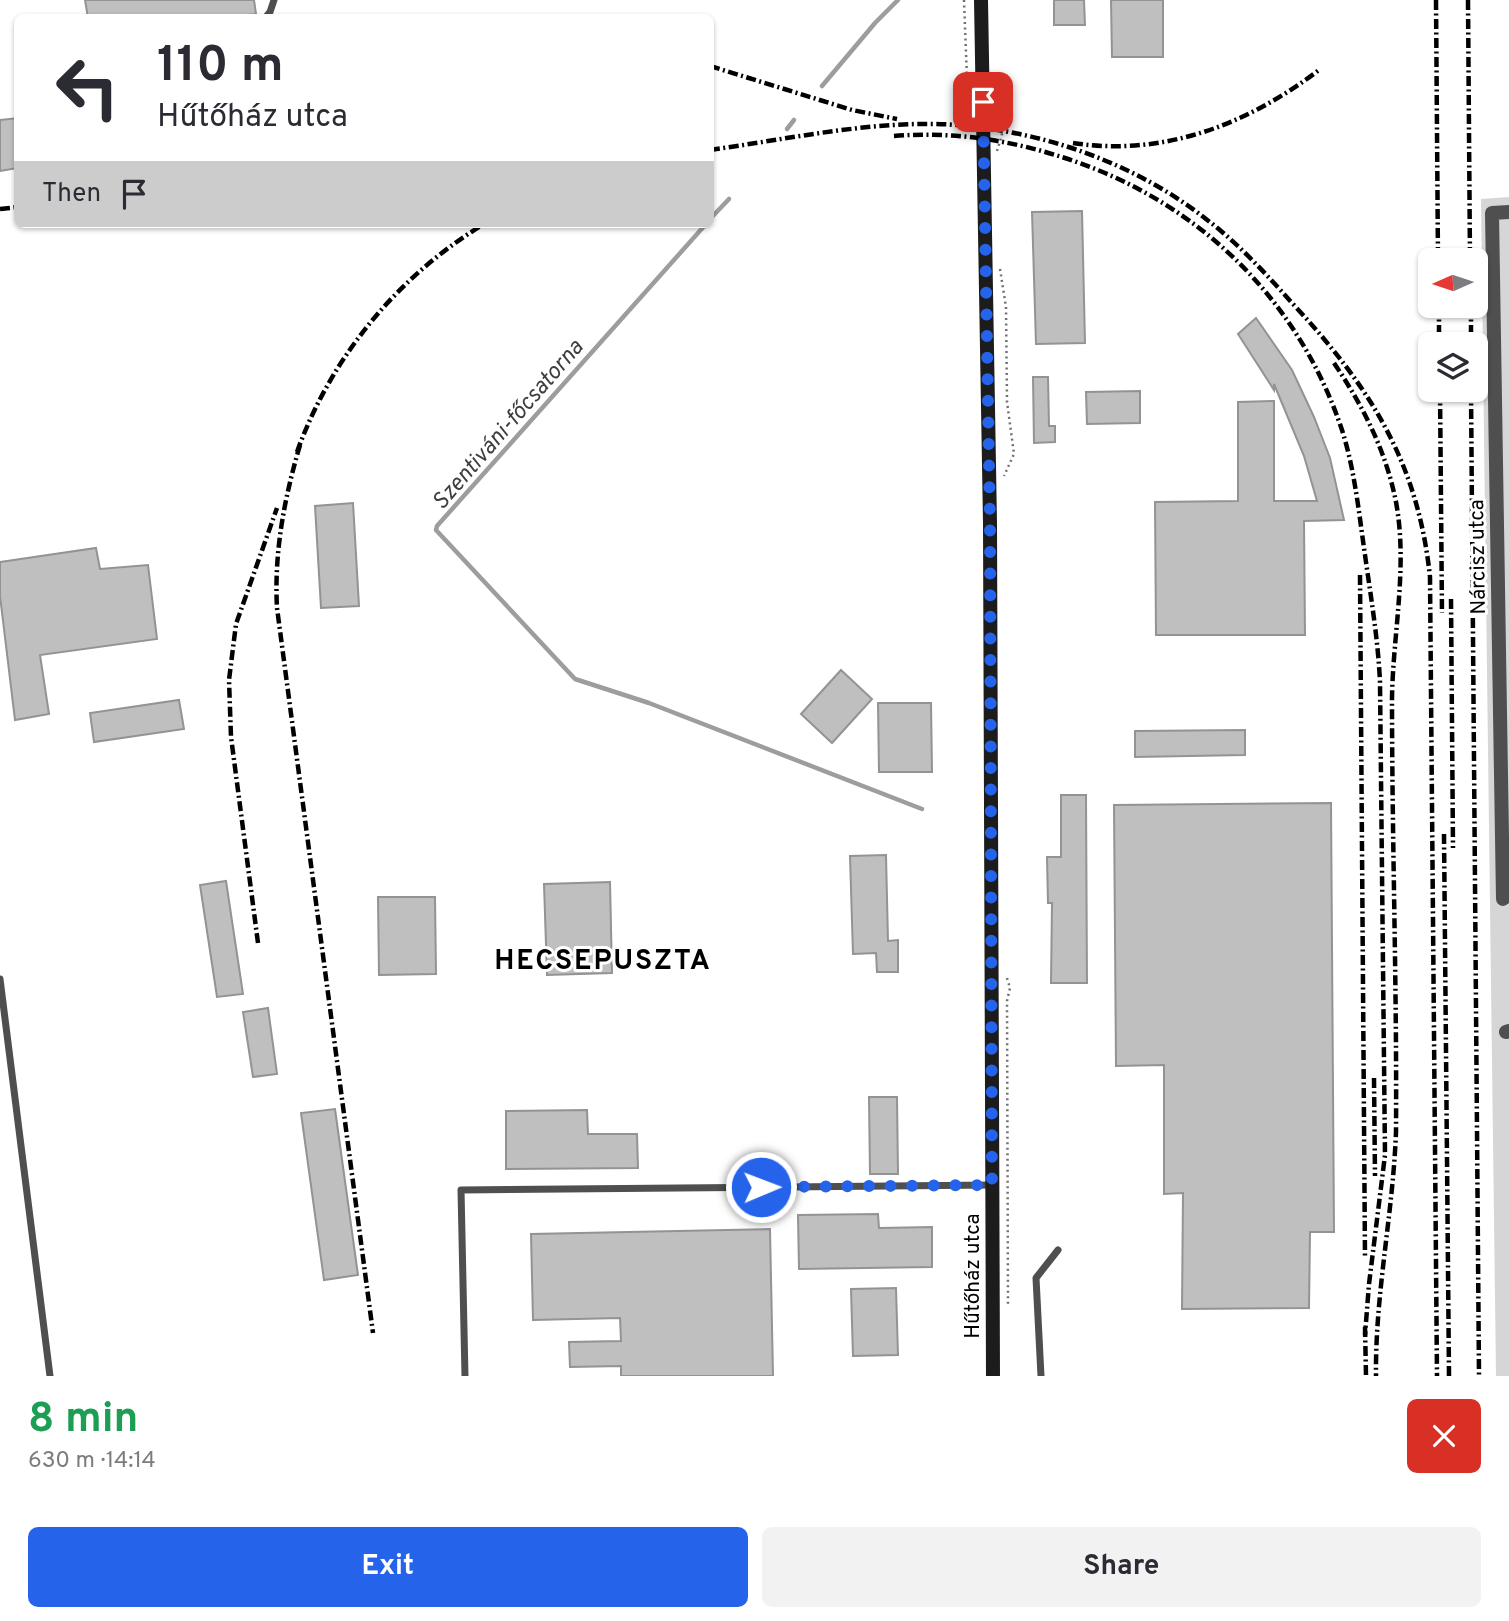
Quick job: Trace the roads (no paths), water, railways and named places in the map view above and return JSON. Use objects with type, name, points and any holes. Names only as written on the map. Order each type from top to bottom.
[{"type":"street","name":"Hűtőház utca","points":[[981,0],[990,523],[993,1376]]},
{"type":"street","name":"Nárcisz utca","points":[[1503,900],[1492,213],[1509,212]]},
{"type":"lane","points":[[0,979],[50,1376]]},
{"type":"lane","points":[[465,1376],[461,1190],[992,1185]]},
{"type":"lane","points":[[1041,1376],[1036,1278],[1058,1250]]},
{"type":"waterway","name":"Szentiváni-főcsatorna","points":[[822,86],[898,0]]},
{"type":"waterway","name":"Szentiváni-főcsatorna","points":[[787,129],[794,120]]},
{"type":"waterway","name":"Szentiváni-főcsatorna","points":[[714,215],[729,199]]},
{"type":"waterway","name":"Szentiváni-főcsatorna","points":[[702,228],[436,530],[575,679],[649,703],[922,809]]},
{"type":"railway","points":[[1436,0],[1438,248]]},
{"type":"railway","points":[[1468,0],[1470,248]]},
{"type":"railway","points":[[714,67],[852,110],[897,119]]},
{"type":"railway","points":[[1073,143],[1140,145],[1204,132],[1263,106],[1319,70]]},
{"type":"railway","points":[[714,149],[865,127],[927,124],[957,125],[1024,135],[1089,154],[1120,167],[1179,199],[1230,239],[1321,335],[1367,397],[1386,428],[1402,462],[1414,498],[1424,536],[1430,577],[1437,1376]]},
{"type":"railway","points":[[894,136],[948,135],[1028,147],[1105,173],[1146,193],[1185,217],[1220,245],[1252,276],[1280,310],[1305,347],[1342,430],[1359,508],[1380,682],[1385,1155],[1365,1335]]},
{"type":"railway","points":[[0,209],[14,207]]},
{"type":"railway","points":[[297,452],[328,384],[371,322],[423,268],[478,228]]},
{"type":"railway","points":[[1439,318],[1439,332]]},
{"type":"railway","points":[[1471,318],[1471,332]]},
{"type":"railway","points":[[1334,363],[1364,412],[1380,447],[1396,502],[1401,551],[1392,698],[1396,1132],[1378,1315],[1376,1376]]},
{"type":"railway","points":[[1440,402],[1442,613]]},
{"type":"railway","points":[[1471,402],[1479,1376]]},
{"type":"railway","points":[[300,445],[281,526],[277,608],[373,1333]]},
{"type":"railway","points":[[258,943],[231,737],[229,680],[236,624],[277,508]]},
{"type":"railway","points":[[1360,575],[1365,1257]]},
{"type":"railway","points":[[1451,599],[1453,848]]},
{"type":"railway","points":[[1444,834],[1449,1376]]},
{"type":"railway","points":[[1374,1078],[1375,1176]]},
{"type":"railway","points":[[1365,1327],[1366,1376]]},
{"type":"district","name":"HECSEPUSZTA","points":[[603,959]]}]
